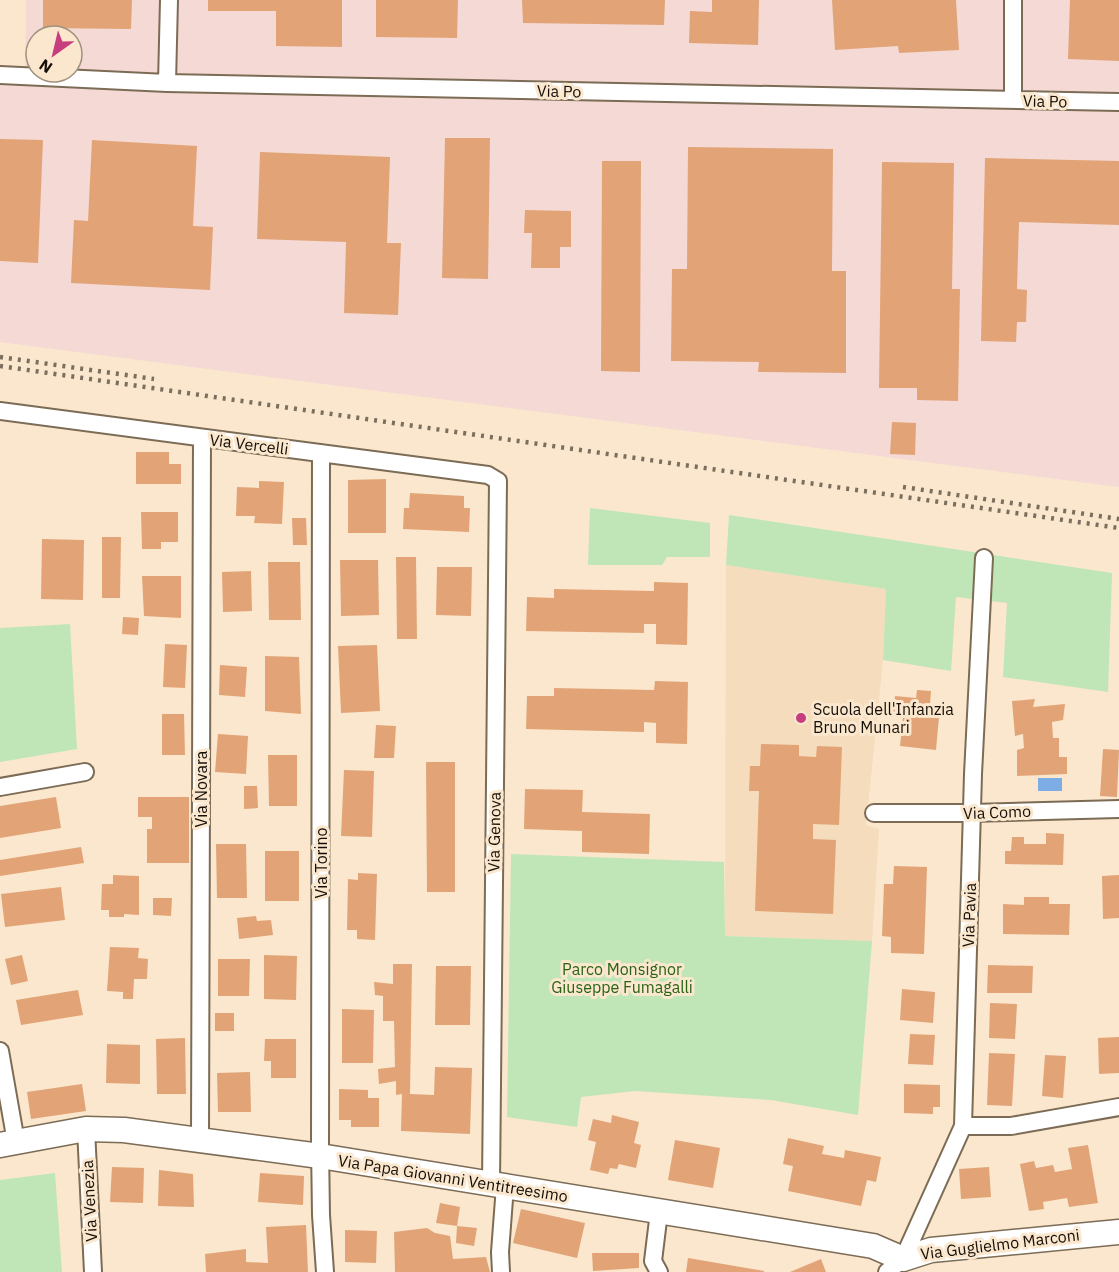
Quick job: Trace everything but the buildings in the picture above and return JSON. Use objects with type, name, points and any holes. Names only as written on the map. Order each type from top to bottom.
[{"type":"street","points":[[167,83],[169,0]]},
{"type":"street","points":[[1013,0],[1013,100]]},
{"type":"street","name":"Via Po","points":[[0,75],[167,83],[1119,102]]},
{"type":"street","name":"Via Vercelli","points":[[0,411],[488,475],[498,481]]},
{"type":"street","name":"Via Novara","points":[[200,1140],[202,438]]},
{"type":"street","name":"Via Torino","points":[[321,453],[320,1156],[324,1272]]},
{"type":"street","name":"Via Genova","points":[[498,481],[498,1185],[501,1272]]},
{"type":"street","name":"Via Pavia","points":[[895,1265],[963,1126],[971,813],[984,558]]},
{"type":"street","points":[[0,787],[85,772]]},
{"type":"street","name":"Via Como","points":[[874,813],[1119,809]]},
{"type":"street","points":[[0,1051],[8,1144]]},
{"type":"street","points":[[963,1126],[1011,1126],[1119,1107]]},
{"type":"street","name":"Via Papa Giovanni Ventitreesimo","points":[[8,1144],[86,1130],[124,1130],[320,1156],[873,1246],[895,1265]]},
{"type":"street","name":"Via Venezia","points":[[86,1130],[93,1272]]},
{"type":"street","points":[[659,1212],[653,1261],[659,1272]]},
{"type":"street","name":"Via Guglielmo Marconi","points":[[895,1265],[931,1250],[1119,1232]]},
{"type":"shaded area","points":[[26,0],[1119,0],[1119,487],[0,342],[0,77],[24,76],[24,84],[84,84],[84,24],[26,24]]},
{"type":"shaded area","name":"Scuola dell'Infanzia Bruno Munari","points":[[726,565],[886,589],[883,660],[866,825],[879,829],[872,941],[725,936]]},
{"type":"green space","points":[[590,508],[710,523],[710,557],[667,557],[662,565],[588,565]]},
{"type":"green space","points":[[729,515],[1112,573],[1108,692],[1003,677],[1007,603],[956,597],[951,671],[883,660],[886,589],[726,565]]},
{"type":"green space","points":[[70,624],[77,749],[0,762],[0,628]]},
{"type":"green space","name":"Parco Monsignor Giuseppe Fumagalli","points":[[511,854],[724,862],[725,936],[872,941],[858,1115],[771,1100],[635,1091],[581,1097],[577,1127],[507,1117]]},
{"type":"green space","points":[[55,1173],[62,1272],[0,1272],[0,1180]]},
{"type":"water","points":[[1038,778],[1062,778],[1062,791],[1038,791]]},
{"type":"railway","points":[[0,357],[154,379]]},
{"type":"railway","points":[[0,366],[1119,528]]},
{"type":"railway","points":[[903,487],[1119,519]]},
{"type":"place","name":"Scuola dell'Infanzia Bruno Munari","points":[[801,718]]}]
